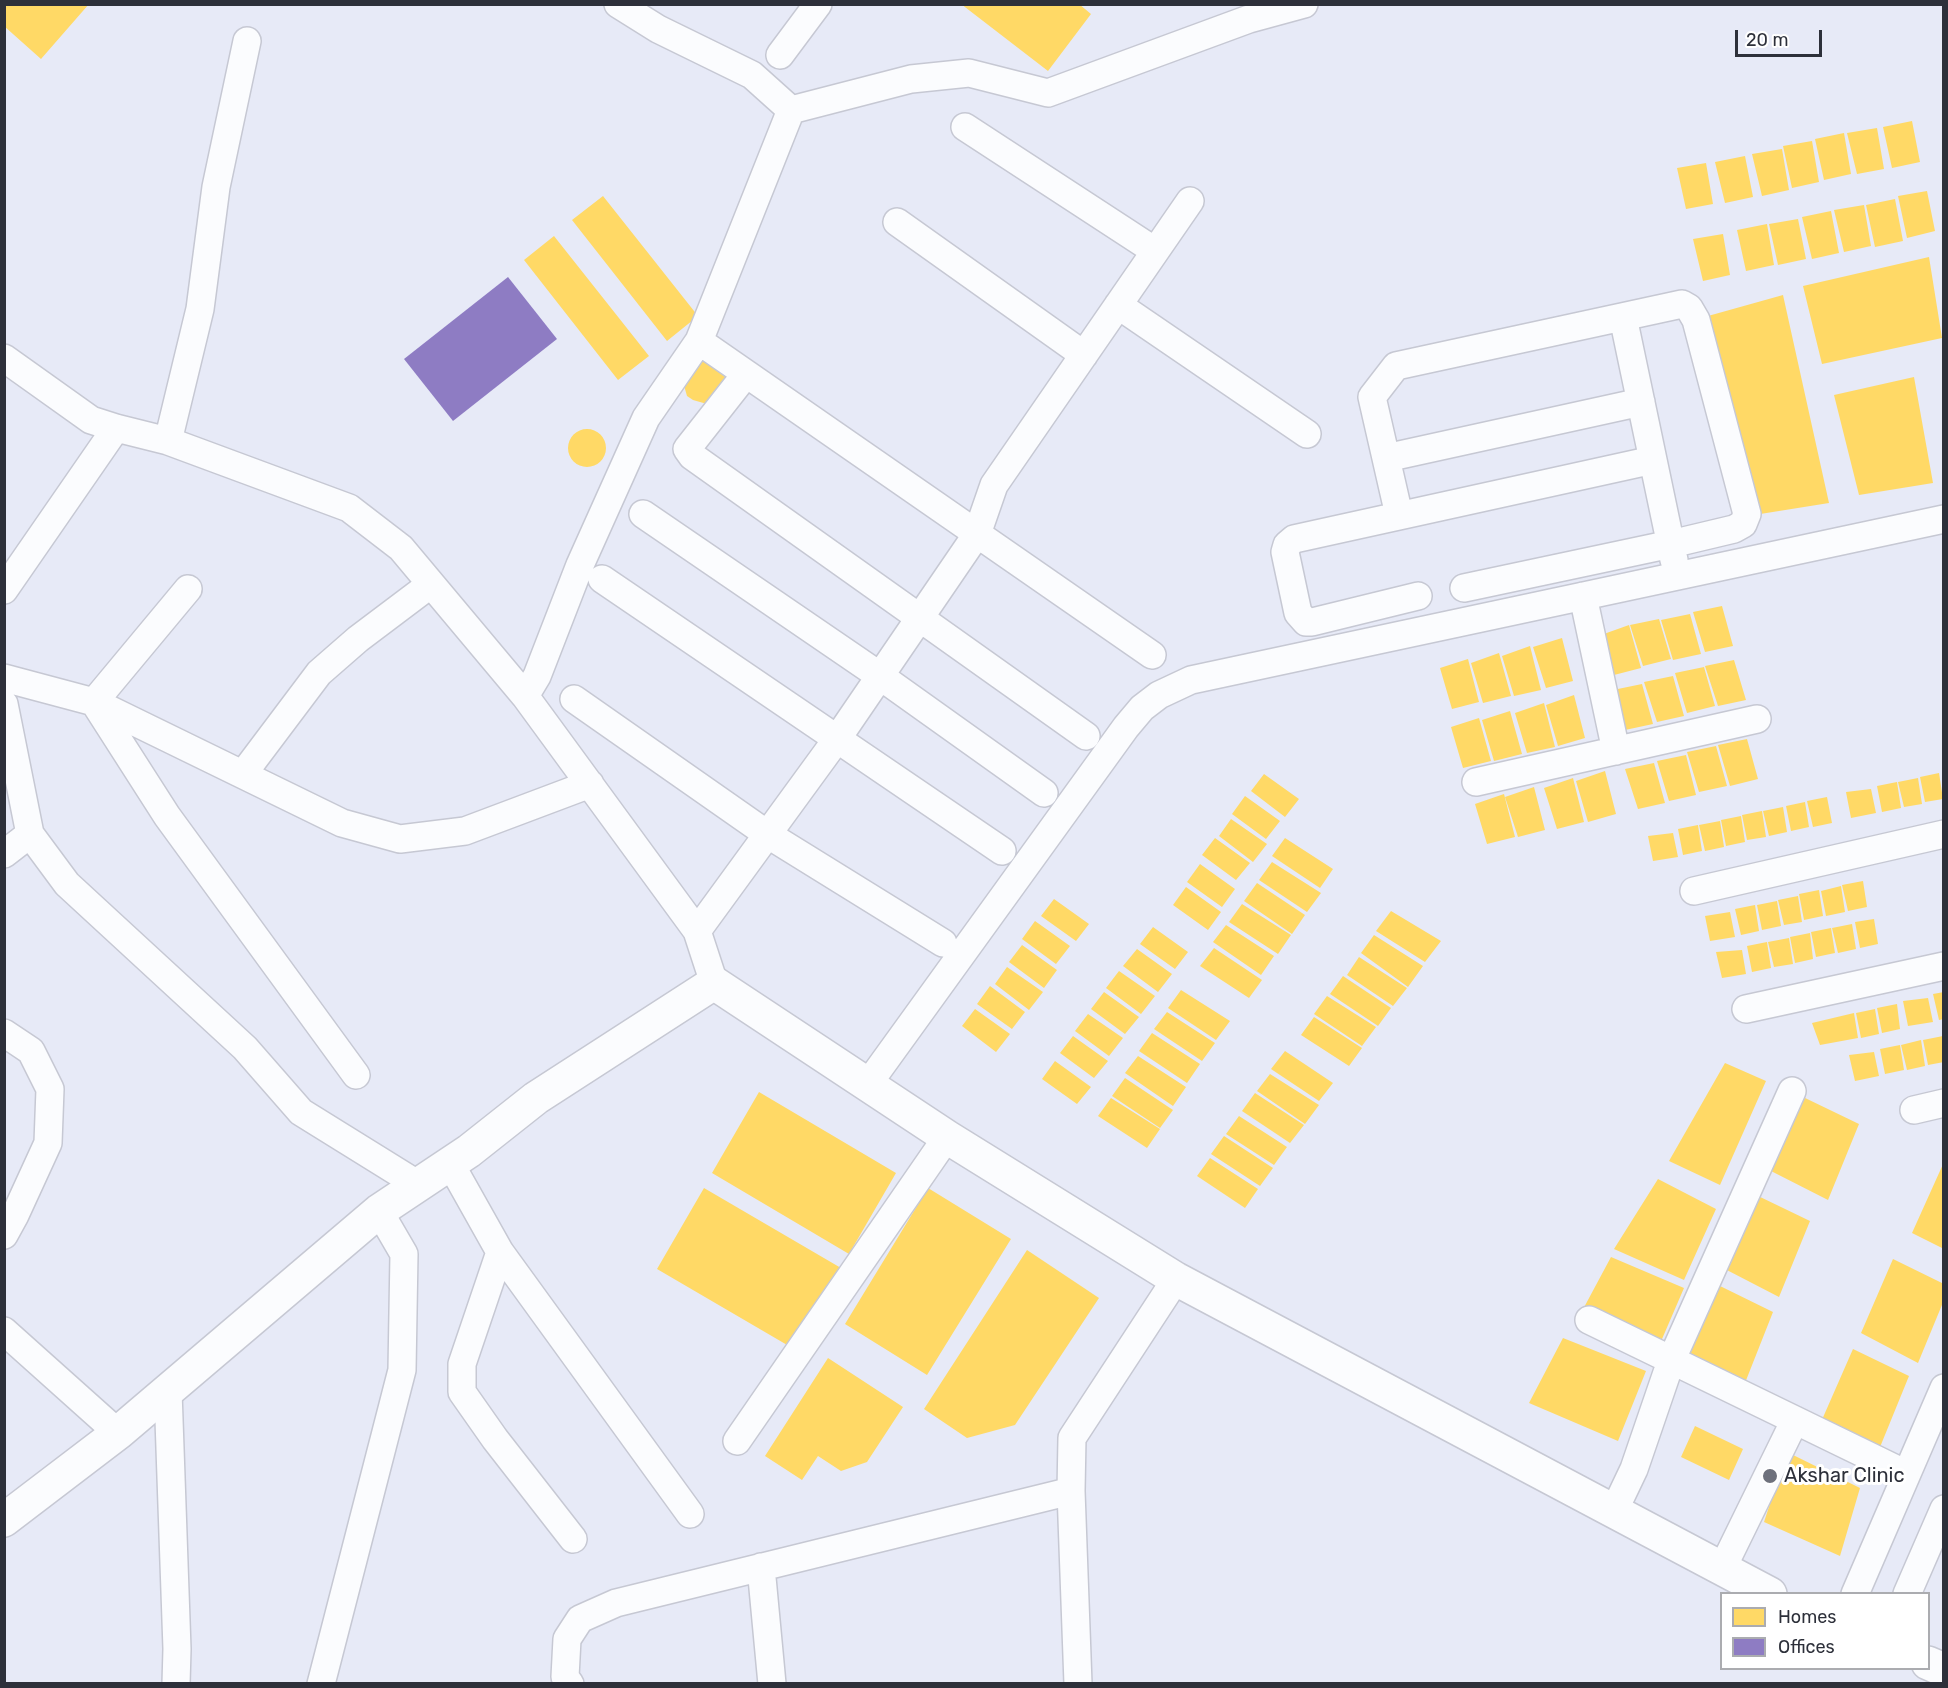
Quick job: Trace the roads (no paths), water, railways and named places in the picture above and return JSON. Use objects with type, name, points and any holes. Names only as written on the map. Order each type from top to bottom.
[{"type":"street","points":[[618,4],[658,28],[752,75],[791,110]]},
{"type":"street","points":[[780,55],[818,4]]},
{"type":"street","points":[[791,110],[911,78],[969,73],[1048,93],[1249,19],[1304,4]]},
{"type":"street","points":[[168,441],[200,309],[216,187],[247,41]]},
{"type":"street","points":[[525,696],[537,676],[580,565],[646,418],[699,341],[791,110]]},
{"type":"street","points":[[965,127],[1155,251]]},
{"type":"street","points":[[697,931],[837,739],[977,534],[994,485],[1190,201]]},
{"type":"street","points":[[897,222],[1084,355]]},
{"type":"street","points":[[1399,515],[1372,397],[1396,366],[1682,304],[1689,308],[1696,320],[1747,514],[1743,524],[1734,529],[1671,544],[1464,588]]},
{"type":"street","points":[[1118,305],[1307,434]]},
{"type":"street","points":[[1623,316],[1678,576]]},
{"type":"street","points":[[699,341],[1152,655]]},
{"type":"street","points":[[4,358],[91,420],[168,441],[349,508],[401,548],[525,696],[697,931],[714,983],[947,1137],[1176,1279],[1768,1592]]},
{"type":"street","points":[[746,374],[687,448],[692,456],[1086,736]]},
{"type":"street","points":[[1386,458],[1641,402]]},
{"type":"street","points":[[4,590],[116,428]]},
{"type":"street","points":[[1418,596],[1306,622],[1298,613],[1285,552],[1287,545],[1294,539],[1653,460]]},
{"type":"street","points":[[643,514],[880,676],[1044,793]]},
{"type":"street","points":[[868,1084],[1126,727],[1142,708],[1159,695],[1191,680],[1944,519]]},
{"type":"street","points":[[602,579],[1002,851]]},
{"type":"street","points":[[243,774],[319,673],[358,639],[430,584]]},
{"type":"street","points":[[94,702],[188,589]]},
{"type":"street","points":[[1583,596],[1616,751]]},
{"type":"street","points":[[4,678],[94,702],[342,824],[400,839],[465,831],[590,784]]},
{"type":"street","points":[[574,699],[767,834],[943,943]]},
{"type":"street","points":[[94,702],[167,816],[356,1076]]},
{"type":"street","points":[[4,704],[30,834],[67,884],[245,1048],[301,1112],[417,1184]]},
{"type":"street","points":[[1476,782],[1757,719]]},
{"type":"street","points":[[4,854],[30,834]]},
{"type":"street","points":[[1694,891],[1942,842]]},
{"type":"street","points":[[1746,1009],[1944,966]]},
{"type":"street","points":[[4,1520],[118,1433],[378,1211],[469,1151],[536,1098],[714,983]]},
{"type":"street","points":[[4,1033],[31,1051],[50,1089],[48,1143],[4,1235]]},
{"type":"street","points":[[1614,1511],[1634,1469],[1671,1361],[1792,1091]]},
{"type":"street","points":[[1914,1110],[1944,1103]]},
{"type":"street","points":[[737,1441],[947,1137]]},
{"type":"street","points":[[450,1163],[500,1252],[690,1514]]},
{"type":"street","points":[[321,1683],[402,1371],[404,1254],[378,1211]]},
{"type":"street","points":[[500,1252],[462,1364],[462,1392],[495,1439],[573,1539]]},
{"type":"street","points":[[1078,1683],[1071,1491],[1072,1438],[1176,1279]]},
{"type":"street","points":[[1589,1320],[1906,1473]]},
{"type":"street","points":[[4,1331],[118,1433]]},
{"type":"street","points":[[1855,1592],[1944,1388]]},
{"type":"street","points":[[168,1391],[177,1638],[176,1683]]},
{"type":"street","points":[[1722,1569],[1795,1420]]},
{"type":"street","points":[[570,1683],[565,1677],[567,1639],[580,1619],[616,1603],[1071,1491]]},
{"type":"street","points":[[1907,1592],[1944,1509]]},
{"type":"street","points":[[761,1567],[772,1683]]},
{"type":"street","points":[[1930,1663],[1944,1670]]},
{"type":"place","name":"Akshar Clinic","points":[[1770,1476]]}]
